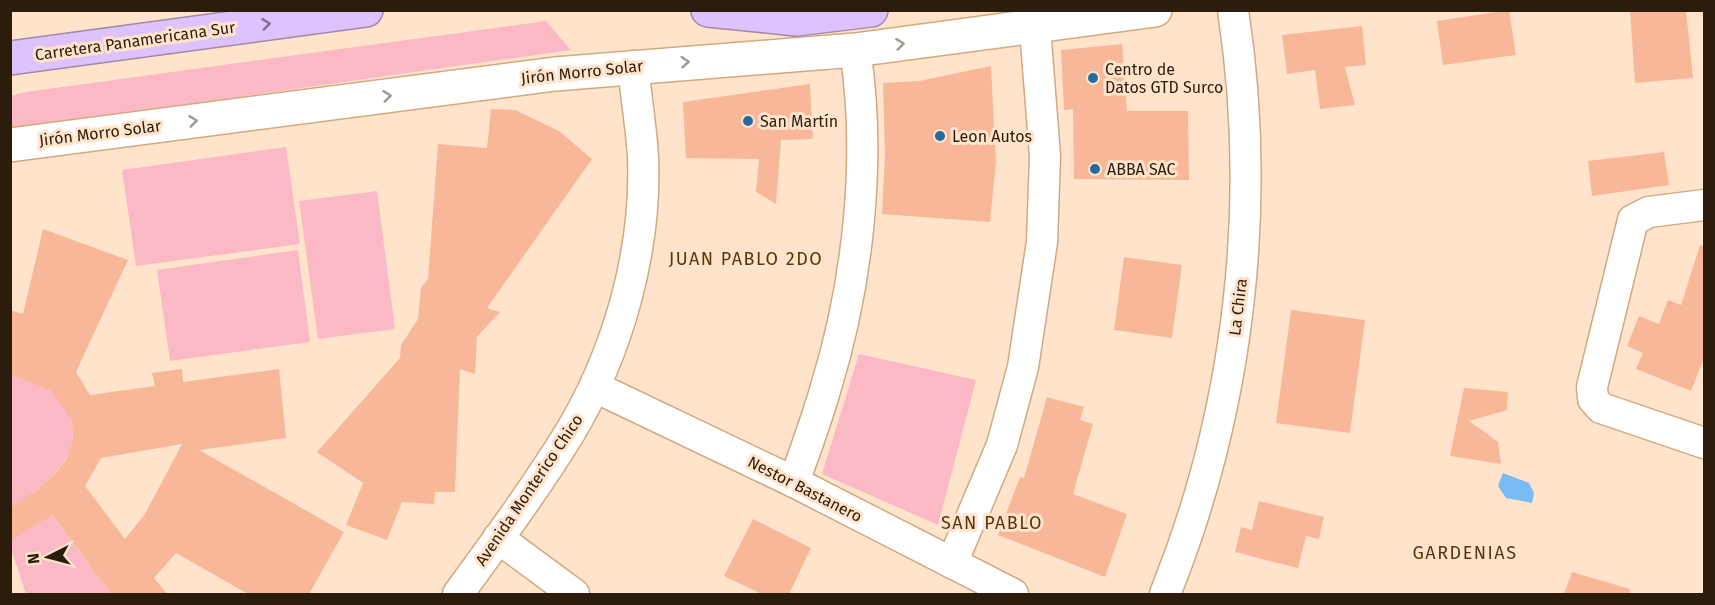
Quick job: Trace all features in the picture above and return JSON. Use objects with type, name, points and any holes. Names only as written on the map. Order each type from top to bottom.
[{"type":"highway","name":"Carretera Panamericana Sur","points":[[10,58],[366,10]]},
{"type":"highway","points":[[708,10],[796,19],[871,10]]},
{"type":"street","name":"Jirón Morro Solar","points":[[10,145],[633,66],[855,50],[1035,28],[1155,10]]},
{"type":"street","name":"La Chira","points":[[1165,594],[1204,481],[1225,396],[1242,286],[1246,171],[1233,10]]},
{"type":"street","points":[[952,563],[1002,445],[1023,367],[1042,242],[1045,156],[1035,28]]},
{"type":"street","points":[[794,482],[827,386],[852,278],[862,151],[862,96],[855,50]]},
{"type":"street","name":"Avenida Monterico Chico","points":[[458,594],[569,434],[594,387],[619,324],[634,264],[641,217],[643,157],[633,66]]},
{"type":"street","points":[[1704,205],[1649,212],[1633,220],[1592,387],[1593,399],[1601,408],[1704,443]]},
{"type":"street","name":"Nestor Bastanero","points":[[594,387],[794,482],[1013,594]]},
{"type":"street","points":[[498,538],[574,594]]},
{"type":"shaded area","points":[[546,21],[571,50],[11,129],[10,96],[26,92]]},
{"type":"shaded area","points":[[286,147],[300,244],[136,266],[122,170]]},
{"type":"shaded area","points":[[377,191],[395,329],[318,339],[299,201]]},
{"type":"shaded area","points":[[298,250],[310,342],[170,361],[157,270]]},
{"type":"shaded area","points":[[859,354],[976,380],[938,525],[822,474]]},
{"type":"shaded area","points":[[11,374],[39,384],[53,392],[66,409],[72,426],[72,442],[66,458],[56,472],[43,485],[11,506]]},
{"type":"shaded area","points":[[50,513],[111,594],[26,594],[10,540]]},
{"type":"water","points":[[1503,473],[1529,483],[1534,493],[1532,503],[1506,498],[1498,486]]},
{"type":"building","points":[[1509,10],[1516,55],[1443,65],[1437,21]]},
{"type":"building","points":[[1630,10],[1686,10],[1693,78],[1635,83]]},
{"type":"building","points":[[1362,26],[1366,65],[1345,67],[1355,105],[1320,109],[1315,70],[1287,74],[1282,35]]},
{"type":"building","points":[[1122,44],[1127,111],[1188,111],[1189,180],[1074,179],[1073,109],[1064,110],[1061,50]]},
{"type":"building","name":"Leon Autos","points":[[991,66],[996,162],[990,222],[882,214],[885,155],[883,83],[919,81]]},
{"type":"building","name":"San Martín","points":[[810,84],[813,139],[781,140],[776,204],[756,192],[759,159],[686,158],[683,102]]},
{"type":"building","points":[[491,109],[515,110],[559,131],[592,159],[487,308],[500,312],[477,337],[475,374],[460,369],[455,492],[435,492],[434,504],[402,502],[387,540],[346,525],[363,483],[317,452],[400,358],[401,345],[418,319],[421,288],[428,279],[438,144],[487,148]]},
{"type":"building","points":[[1664,152],[1669,185],[1592,196],[1588,161]]},
{"type":"building","points":[[43,229],[128,260],[76,372],[90,395],[155,386],[152,373],[182,369],[183,382],[279,369],[286,438],[199,450],[344,532],[309,594],[248,594],[176,553],[154,578],[167,594],[111,594],[52,515],[10,541],[10,507],[37,490],[55,474],[67,458],[73,438],[72,421],[52,391],[10,374],[10,310],[23,314]],"holes":[[[182,444],[145,514],[125,539],[85,486],[101,458]]]},
{"type":"building","points":[[1700,245],[1704,246],[1704,358],[1691,391],[1636,369],[1643,353],[1627,346],[1639,316],[1659,324],[1668,300],[1681,305]]},
{"type":"building","points":[[1124,257],[1182,265],[1172,338],[1114,330]]},
{"type":"building","points":[[1291,310],[1365,320],[1350,433],[1276,423]]},
{"type":"building","points":[[1464,388],[1508,392],[1507,410],[1469,421],[1498,442],[1501,464],[1450,456]]},
{"type":"building","points":[[1047,397],[1084,407],[1080,420],[1093,424],[1073,494],[1127,514],[1105,577],[998,535],[1020,477],[1024,478]]},
{"type":"building","points":[[1259,501],[1324,517],[1319,539],[1306,536],[1298,568],[1235,552],[1241,527],[1252,530]]},
{"type":"building","points":[[753,519],[811,548],[789,594],[762,594],[724,576]]},
{"type":"building","points":[[1572,572],[1630,589],[1629,594],[1564,594]]},
{"type":"place","name":"Centro de Datos GTD Surco","points":[[1093,78]]},
{"type":"place","name":"San Martín","points":[[748,121]]},
{"type":"place","name":"Leon Autos","points":[[940,136]]},
{"type":"place","name":"ABBA SAC","points":[[1095,169]]},
{"type":"district","name":"JUAN PABLO 2DO","points":[[746,259]]},
{"type":"district","name":"SAN PABLO","points":[[992,523]]},
{"type":"district","name":"GARDENIAS","points":[[1465,553]]}]
